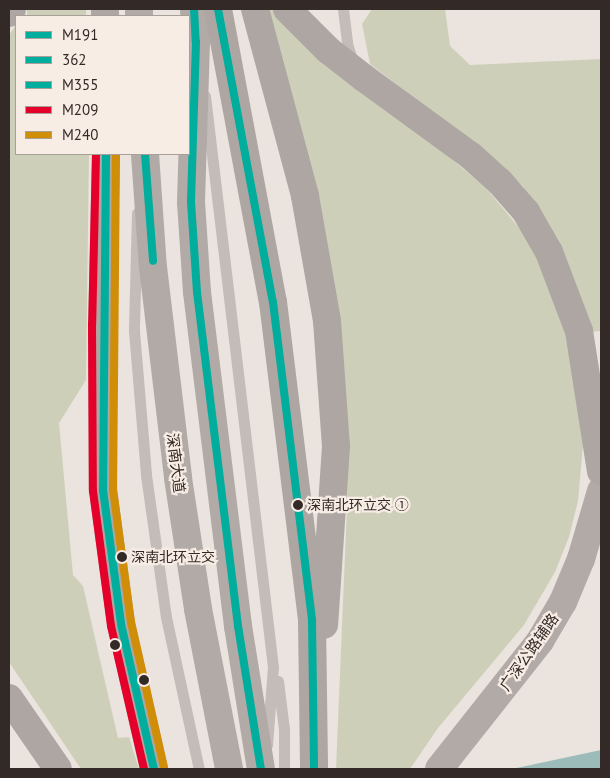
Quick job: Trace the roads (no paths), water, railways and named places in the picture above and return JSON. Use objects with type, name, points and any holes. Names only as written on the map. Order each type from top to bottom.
[{"type":"highway","points":[[9,14],[12,9]]},
{"type":"highway","points":[[218,9],[274,302],[312,621],[315,738]]},
{"type":"highway","points":[[255,9],[305,196],[327,322],[332,379],[336,446],[334,508],[314,769]]},
{"type":"highway","points":[[287,9],[328,50],[471,156],[500,182],[526,212],[549,252],[579,331],[601,471]]},
{"type":"highway","points":[[106,155],[102,324],[103,490],[121,624],[154,769]]},
{"type":"highway","points":[[9,698],[58,769]]},
{"type":"main road","points":[[194,9],[196,42],[191,186],[197,292],[238,626],[261,769]]},
{"type":"main road","name":"深南大道","points":[[145,155],[153,267],[179,488],[229,769]]},
{"type":"main road","name":"广深公路辅路","points":[[439,769],[545,633],[582,559],[601,491]]},
{"type":"lane","points":[[343,9],[350,55],[364,78]]},
{"type":"lane","points":[[196,42],[211,134],[270,636],[274,686],[266,769]]},
{"type":"lane","points":[[140,155],[134,265],[139,410],[166,617],[199,769]]},
{"type":"lane","points":[[270,636],[283,706],[284,769]]},
{"type":"water","points":[[601,750],[601,769],[512,769]]},
{"type":"place","name":"深南北环立交 ①","points":[[298,505]]},
{"type":"place","name":"深南北环立交","points":[[122,557]]}]
